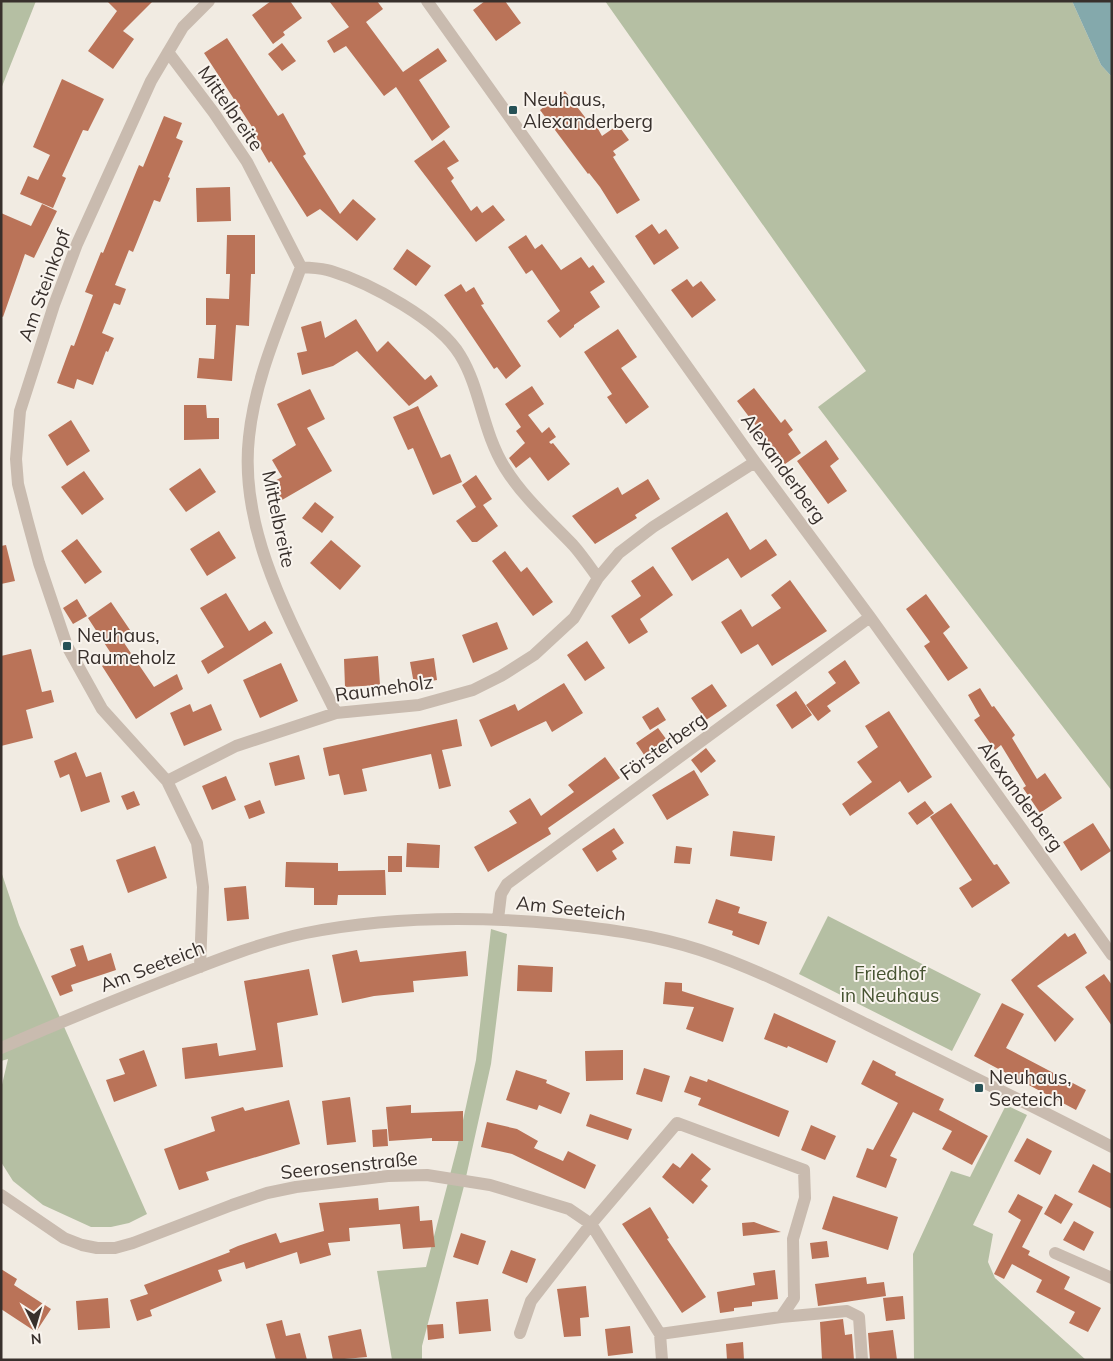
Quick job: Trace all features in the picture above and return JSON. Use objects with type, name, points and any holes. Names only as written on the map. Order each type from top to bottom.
[{"type":"street","name":"Am Steinkopf","points":[[167,781],[102,709],[67,646],[36,554],[18,484],[16,459],[20,410],[54,305],[77,244],[151,81],[184,27],[208,1]]},
{"type":"street","name":"Alexanderberg","points":[[427,1],[755,462],[870,617],[1112,955]]},
{"type":"street","name":"Mittelbreite","points":[[168,52],[214,113],[247,162],[301,267],[264,370],[255,402],[249,437],[250,484],[264,555],[279,598],[336,713]]},
{"type":"street","points":[[301,267],[330,270],[366,284],[400,303],[435,328],[450,342],[460,355],[467,370],[491,443],[505,468],[519,489],[574,547],[598,578]]},
{"type":"street","name":"Raumeholz","points":[[167,781],[236,746],[336,713],[419,705],[474,690],[501,676],[534,655],[574,618],[598,578],[619,553],[653,527],[755,462]]},
{"type":"street","name":"Försterberg","points":[[498,919],[501,894],[507,884],[870,617]]},
{"type":"street","points":[[167,781],[197,843],[201,864],[203,887],[200,967]]},
{"type":"street","name":"Am Seeteich","points":[[1,1048],[62,1021],[261,944],[346,927],[446,918],[498,919],[624,930],[699,949],[774,979],[1024,1101],[1112,1147]]},
{"type":"street","points":[[520,1334],[531,1301],[591,1224],[677,1123],[804,1170],[805,1198],[793,1239],[794,1298],[781,1317]]},
{"type":"street","name":"Seerosenstraße","points":[[1,1195],[64,1238],[82,1245],[114,1248],[133,1243],[267,1193],[296,1187],[388,1176],[427,1175],[490,1184],[569,1209],[591,1224],[660,1334],[662,1360]]},
{"type":"street","points":[[1055,1253],[1112,1278]]},
{"type":"street","points":[[660,1334],[781,1317],[847,1311],[855,1313],[859,1317],[862,1360]]},
{"type":"green space","points":[[1,1],[36,1],[1,89]]},
{"type":"green space","points":[[605,1],[1072,1],[1101,65],[1112,77],[1112,791],[818,407],[866,371]]},
{"type":"green space","points":[[1,871],[19,925],[147,1214],[129,1223],[111,1227],[91,1227],[43,1205],[13,1181],[1,1162],[1,1089],[8,1059],[1,1061]]},
{"type":"green space","name":"Friedhof in Neuhaus","points":[[828,916],[981,994],[952,1051],[799,974]]},
{"type":"green space","points":[[491,929],[507,934],[491,1064],[464,1186],[422,1346],[422,1360],[392,1360],[377,1271],[426,1267],[457,1148],[476,1060]]},
{"type":"green space","points":[[1006,1105],[1027,1115],[973,1225],[993,1234],[988,1262],[995,1278],[1086,1360],[914,1360],[913,1254],[951,1171],[970,1177]]},
{"type":"water","points":[[1072,1],[1112,1],[1112,77],[1101,65]]},
{"type":"building","points":[[107,1],[153,1],[123,31],[134,39],[113,69],[88,51],[117,11]]},
{"type":"building","points":[[271,1],[290,1],[302,18],[283,32],[285,35],[273,44],[252,15]]},
{"type":"building","points":[[329,1],[377,1],[383,9],[366,22],[403,72],[438,48],[447,61],[419,80],[450,127],[432,141],[396,87],[384,96],[346,46],[334,53],[327,41],[349,27]]},
{"type":"building","points":[[485,1],[505,1],[521,23],[496,41],[473,10]]},
{"type":"building","points":[[227,38],[278,116],[283,113],[306,154],[303,156],[340,214],[353,199],[376,219],[357,241],[320,209],[307,217],[271,161],[269,163],[251,132],[254,130],[204,53]]},
{"type":"building","points":[[282,43],[296,61],[282,71],[268,54]]},
{"type":"building","points":[[62,79],[104,99],[88,131],[83,130],[62,176],[66,178],[53,208],[20,194],[28,176],[38,180],[50,155],[33,147]]},
{"type":"building","points":[[565,91],[594,129],[597,127],[602,136],[618,125],[629,140],[613,151],[616,155],[613,157],[640,200],[617,214],[600,187],[540,110]]},
{"type":"building","points":[[164,116],[182,123],[176,138],[183,141],[160,202],[154,200],[133,252],[129,250],[115,285],[126,289],[120,305],[114,303],[102,333],[114,338],[108,352],[106,351],[93,385],[77,379],[74,389],[57,383],[71,345],[74,346],[93,295],[85,292],[101,252],[103,253],[139,165],[143,167]]},
{"type":"building","points":[[444,140],[459,161],[447,168],[454,178],[451,181],[471,211],[477,206],[482,213],[493,205],[505,220],[476,242],[414,161]]},
{"type":"building","points":[[230,187],[231,221],[197,222],[196,188]]},
{"type":"building","points":[[42,204],[57,211],[34,258],[25,254],[3,317],[1,316],[1,213],[31,226]]},
{"type":"building","points":[[652,224],[659,234],[666,229],[679,248],[654,265],[635,236]]},
{"type":"building","points":[[227,235],[255,235],[255,274],[251,274],[249,326],[236,325],[232,381],[197,378],[199,358],[214,359],[216,325],[206,325],[206,298],[229,299],[230,274],[226,274]]},
{"type":"building","points":[[526,235],[535,249],[542,244],[561,270],[581,257],[589,268],[593,265],[605,282],[590,292],[600,307],[574,325],[560,338],[547,321],[560,311],[532,270],[526,274],[508,247]]},
{"type":"building","points":[[407,249],[431,266],[416,286],[393,269]]},
{"type":"building","points":[[687,279],[693,287],[701,281],[716,300],[692,318],[671,290]]},
{"type":"building","points":[[461,284],[466,292],[474,287],[484,304],[481,305],[521,366],[506,379],[497,367],[494,369],[444,295]]},
{"type":"building","points":[[356,319],[377,352],[388,341],[425,380],[431,375],[438,386],[409,406],[357,351],[333,366],[302,375],[297,353],[307,351],[301,327],[321,321],[325,338]]},
{"type":"building","points":[[618,329],[637,357],[621,368],[649,407],[626,424],[607,397],[612,394],[584,352]]},
{"type":"building","points":[[532,386],[544,404],[528,415],[542,433],[549,427],[556,437],[549,442],[553,443],[570,464],[548,481],[530,457],[516,468],[509,458],[525,443],[516,431],[521,427],[505,404]]},
{"type":"building","points":[[754,388],[781,423],[785,419],[793,430],[788,434],[801,453],[785,464],[737,401]]},
{"type":"building","points":[[310,389],[325,419],[307,428],[332,471],[282,500],[271,483],[282,477],[272,460],[296,445],[277,404]]},
{"type":"building","points":[[184,405],[206,405],[207,418],[219,418],[219,439],[184,440]]},
{"type":"building","points":[[418,406],[441,458],[450,454],[462,482],[433,495],[413,448],[408,450],[393,417]]},
{"type":"building","points":[[71,420],[90,451],[67,466],[48,435]]},
{"type":"building","points":[[826,440],[839,459],[830,466],[847,491],[828,504],[797,461]]},
{"type":"building","points":[[200,468],[216,492],[186,512],[169,489]]},
{"type":"building","points":[[84,471],[104,499],[82,515],[61,487]]},
{"type":"building","points":[[476,475],[492,499],[483,505],[498,526],[477,542],[472,542],[456,521],[476,507],[462,485]]},
{"type":"building","points":[[648,479],[660,499],[635,515],[637,518],[595,544],[572,516],[618,487],[622,495]]},
{"type":"building","points":[[315,502],[334,517],[322,533],[302,518]]},
{"type":"building","points":[[727,512],[750,550],[766,539],[777,555],[741,578],[728,558],[692,581],[671,548]]},
{"type":"building","points":[[219,531],[236,558],[207,576],[190,549]]},
{"type":"building","points":[[77,539],[102,572],[85,584],[61,551]]},
{"type":"building","points":[[331,540],[361,566],[340,590],[310,563]]},
{"type":"building","points":[[6,545],[15,581],[1,584],[1,546]]},
{"type":"building","points":[[505,551],[521,572],[527,567],[553,602],[533,616],[492,561]]},
{"type":"building","points":[[653,566],[673,595],[640,619],[648,632],[629,644],[611,616],[641,596],[631,581]]},
{"type":"building","points":[[790,580],[827,631],[772,666],[758,644],[741,654],[721,622],[741,609],[752,627],[781,608],[771,595]]},
{"type":"building","points":[[226,593],[249,631],[265,621],[273,633],[208,674],[201,661],[224,647],[200,608]]},
{"type":"building","points":[[926,594],[950,627],[943,633],[968,668],[948,681],[924,646],[930,642],[906,609]]},
{"type":"building","points":[[77,599],[87,616],[73,624],[63,608]]},
{"type":"building","points":[[111,602],[130,630],[120,637],[154,687],[177,674],[183,689],[136,719],[102,666],[114,658],[88,618]]},
{"type":"building","points":[[497,622],[508,649],[473,663],[462,635]]},
{"type":"building","points":[[587,641],[605,668],[585,681],[567,655]]},
{"type":"building","points":[[31,649],[42,692],[51,690],[54,702],[26,710],[33,738],[1,746],[1,656]]},
{"type":"building","points":[[378,656],[380,685],[345,687],[344,659]]},
{"type":"building","points":[[434,658],[437,680],[414,684],[410,662]]},
{"type":"building","points":[[845,660],[860,683],[827,706],[831,711],[818,721],[806,705],[836,683],[828,672]]},
{"type":"building","points":[[281,663],[298,701],[260,718],[243,680]]},
{"type":"building","points":[[564,683],[583,713],[552,732],[546,721],[491,747],[479,720],[515,704],[518,711]]},
{"type":"building","points":[[712,684],[727,706],[706,720],[691,698]]},
{"type":"building","points":[[980,688],[992,707],[994,706],[1015,735],[1012,738],[1037,779],[1045,773],[1062,798],[1040,813],[1023,788],[1026,786],[1001,745],[995,750],[974,720],[980,716],[968,695]]},
{"type":"building","points":[[796,691],[812,715],[792,729],[776,705]]},
{"type":"building","points":[[190,704],[193,712],[211,704],[222,730],[184,746],[170,713]]},
{"type":"building","points":[[658,707],[666,720],[650,730],[642,717]]},
{"type":"building","points":[[889,711],[932,777],[908,793],[900,781],[850,816],[842,804],[872,782],[857,762],[878,747],[865,726]]},
{"type":"building","points":[[457,719],[462,746],[442,750],[451,786],[439,789],[431,754],[362,769],[367,791],[344,795],[339,774],[329,776],[323,748]]},
{"type":"building","points":[[658,728],[672,747],[649,762],[636,743]]},
{"type":"building","points":[[706,748],[716,761],[701,773],[691,760]]},
{"type":"building","points":[[76,752],[86,777],[101,772],[110,802],[81,812],[69,774],[60,778],[54,761]]},
{"type":"building","points":[[299,755],[305,779],[275,786],[269,763]]},
{"type":"building","points":[[605,757],[620,778],[548,828],[551,834],[488,872],[474,847],[517,823],[509,811],[530,798],[541,816],[574,792],[568,785]]},
{"type":"building","points":[[694,770],[709,795],[667,820],[652,795]]},
{"type":"building","points":[[226,776],[236,800],[212,810],[202,786]]},
{"type":"building","points":[[134,791],[140,805],[127,810],[121,796]]},
{"type":"building","points":[[260,800],[265,813],[249,819],[244,806]]},
{"type":"building","points":[[925,801],[934,813],[917,825],[908,813]]},
{"type":"building","points":[[951,803],[994,865],[997,864],[1010,883],[972,908],[959,888],[972,880],[930,817]]},
{"type":"building","points":[[1093,823],[1111,851],[1081,871],[1063,842]]},
{"type":"building","points":[[614,828],[624,843],[612,851],[617,859],[597,872],[582,849]]},
{"type":"building","points":[[733,831],[775,836],[772,861],[730,856]]},
{"type":"building","points":[[407,843],[440,845],[439,868],[406,867]]},
{"type":"building","points":[[155,846],[167,878],[128,893],[116,860]]},
{"type":"building","points":[[676,846],[692,848],[690,864],[674,863]]},
{"type":"building","points":[[388,856],[402,856],[402,872],[388,872]]},
{"type":"building","points":[[286,862],[338,863],[338,871],[385,870],[386,895],[338,895],[337,905],[314,905],[314,888],[285,887]]},
{"type":"building","points":[[246,886],[249,919],[227,921],[224,888]]},
{"type":"building","points":[[716,899],[740,907],[738,913],[767,922],[759,945],[732,935],[733,931],[708,923]]},
{"type":"building","points":[[1065,933],[1068,937],[1075,933],[1087,953],[1037,986],[1074,1019],[1055,1042],[1011,980]]},
{"type":"building","points":[[83,945],[88,961],[111,953],[116,970],[71,985],[73,991],[60,996],[51,976],[76,966],[70,949]]},
{"type":"building","points":[[357,950],[360,962],[466,951],[468,976],[413,981],[414,992],[374,996],[342,1003],[332,955]]},
{"type":"building","points":[[518,965],[553,967],[552,992],[517,991]]},
{"type":"building","points":[[309,969],[318,1015],[277,1023],[283,1067],[185,1079],[182,1048],[217,1043],[219,1056],[256,1050],[244,981]]},
{"type":"building","points":[[1104,974],[1112,985],[1112,1026],[1085,987]]},
{"type":"building","points":[[665,982],[682,983],[682,991],[734,1008],[723,1042],[686,1029],[694,1007],[663,1004]]},
{"type":"building","points":[[1002,1003],[1024,1014],[1006,1048],[1086,1090],[1076,1110],[974,1056]]},
{"type":"building","points":[[774,1013],[836,1041],[827,1063],[788,1046],[787,1048],[764,1039]]},
{"type":"building","points":[[144,1050],[157,1086],[114,1102],[106,1080],[125,1074],[119,1059]]},
{"type":"building","points":[[623,1050],[623,1080],[586,1081],[585,1051]]},
{"type":"building","points":[[873,1060],[896,1072],[895,1075],[944,1099],[939,1110],[988,1136],[972,1165],[942,1149],[952,1131],[913,1112],[890,1156],[897,1159],[886,1188],[856,1177],[867,1148],[873,1150],[898,1103],[861,1084]]},
{"type":"building","points":[[644,1068],[670,1076],[662,1102],[636,1094]]},
{"type":"building","points":[[516,1070],[547,1080],[546,1083],[570,1093],[561,1114],[539,1105],[537,1110],[506,1100]]},
{"type":"building","points":[[690,1076],[707,1082],[708,1079],[789,1111],[779,1137],[698,1105],[701,1098],[684,1092]]},
{"type":"building","points":[[350,1097],[356,1142],[327,1145],[322,1101]]},
{"type":"building","points":[[289,1100],[300,1144],[206,1172],[209,1180],[179,1190],[164,1149],[215,1131],[211,1117],[243,1107],[245,1111]]},
{"type":"building","points":[[411,1105],[411,1113],[463,1111],[463,1141],[432,1141],[432,1138],[389,1141],[386,1107]]},
{"type":"building","points":[[590,1114],[632,1129],[628,1140],[586,1126]]},
{"type":"building","points":[[487,1122],[517,1129],[538,1141],[534,1148],[563,1161],[568,1151],[596,1165],[585,1189],[512,1154],[481,1147]]},
{"type":"building","points":[[811,1125],[836,1136],[825,1160],[801,1150]]},
{"type":"building","points":[[387,1129],[388,1146],[373,1147],[372,1130]]},
{"type":"building","points":[[1027,1138],[1052,1151],[1040,1175],[1014,1161]]},
{"type":"building","points":[[692,1153],[711,1169],[701,1180],[708,1186],[693,1204],[662,1177],[673,1163],[680,1168]]},
{"type":"building","points":[[1093,1164],[1112,1174],[1112,1209],[1078,1192]]},
{"type":"building","points":[[1018,1194],[1043,1207],[1022,1247],[1030,1251],[1028,1255],[1070,1277],[1064,1289],[1101,1308],[1088,1332],[1069,1323],[1075,1312],[1036,1292],[1042,1280],[1012,1264],[1004,1279],[994,1274],[1021,1220],[1008,1212]]},
{"type":"building","points":[[1055,1194],[1073,1204],[1061,1224],[1044,1214]]},
{"type":"building","points":[[833,1196],[898,1217],[888,1250],[822,1229]]},
{"type":"building","points":[[378,1198],[379,1210],[419,1206],[420,1221],[432,1220],[435,1247],[403,1249],[400,1224],[349,1228],[350,1241],[328,1243],[331,1255],[300,1264],[297,1252],[246,1269],[244,1262],[218,1270],[222,1281],[150,1310],[152,1316],[137,1321],[130,1300],[148,1294],[144,1285],[230,1252],[229,1250],[238,1246],[276,1233],[280,1243],[324,1231],[319,1203]]},
{"type":"building","points":[[650,1207],[669,1238],[667,1239],[706,1297],[682,1313],[622,1224]]},
{"type":"building","points":[[1074,1221],[1094,1232],[1084,1251],[1063,1240]]},
{"type":"building","points":[[754,1222],[781,1232],[743,1236],[742,1223]]},
{"type":"building","points":[[461,1233],[486,1241],[478,1265],[453,1257]]},
{"type":"building","points":[[827,1241],[829,1257],[812,1259],[810,1243]]},
{"type":"building","points":[[511,1250],[536,1259],[527,1283],[502,1273]]},
{"type":"building","points":[[1,1269],[17,1279],[14,1285],[51,1309],[36,1332],[1,1309]]},
{"type":"building","points":[[775,1270],[778,1299],[752,1302],[752,1306],[734,1308],[734,1311],[720,1313],[717,1292],[755,1285],[753,1273]]},
{"type":"building","points":[[866,1277],[867,1284],[884,1282],[886,1296],[818,1306],[815,1284]]},
{"type":"building","points":[[586,1286],[589,1317],[580,1318],[581,1336],[564,1337],[557,1289]]},
{"type":"building","points":[[903,1296],[905,1319],[886,1321],[883,1298]]},
{"type":"building","points":[[108,1298],[110,1328],[78,1330],[76,1301]]},
{"type":"building","points":[[488,1299],[491,1331],[459,1334],[456,1302]]},
{"type":"building","points":[[843,1319],[845,1335],[852,1334],[854,1360],[822,1360],[820,1322]]},
{"type":"building","points":[[282,1320],[286,1336],[300,1333],[307,1360],[276,1360],[266,1324]]},
{"type":"building","points":[[443,1324],[444,1338],[428,1340],[427,1325]]},
{"type":"building","points":[[630,1326],[633,1353],[608,1356],[605,1329]]},
{"type":"building","points":[[361,1329],[367,1357],[333,1360],[328,1336]]},
{"type":"building","points":[[893,1330],[897,1360],[870,1360],[868,1333]]},
{"type":"building","points":[[743,1342],[744,1360],[727,1360],[726,1344]]},
{"type":"place","name":"Neuhaus, Alexanderberg","points":[[513,110]]},
{"type":"place","name":"Neuhaus, Raumeholz","points":[[67,646]]},
{"type":"place","name":"Neuhaus, Seeteich","points":[[979,1088]]}]
